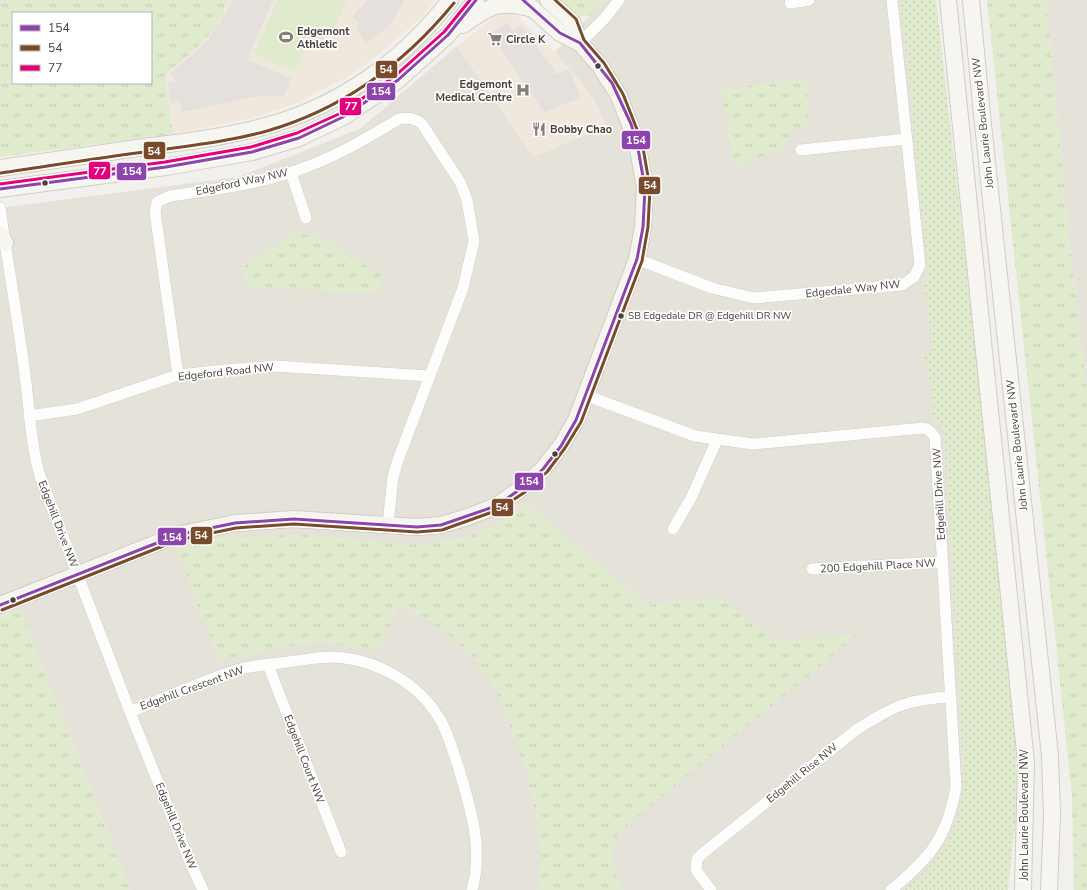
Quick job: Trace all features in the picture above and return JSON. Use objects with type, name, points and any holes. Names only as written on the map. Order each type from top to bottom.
[{"type":"main road","points":[[0,168],[222,136],[266,126],[295,116],[341,95],[383,68],[421,36],[450,0]]},
{"type":"main road","points":[[448,35],[476,0]]},
{"type":"main road","points":[[0,605],[177,535],[236,523],[294,519],[417,527],[441,525],[468,517],[496,506],[522,488],[547,463],[561,446],[576,420],[637,259],[643,227],[645,188],[637,143],[624,106],[612,83],[580,42],[572,22],[548,0]]},
{"type":"main road","name":"John Laurie Boulevard NW","points":[[948,0],[1026,762],[1023,890]]},
{"type":"main road","name":"John Laurie Boulevard NW","points":[[971,0],[982,123],[1050,756],[1052,816],[1049,890]]},
{"type":"main road","points":[[0,189],[166,167],[252,152],[299,138],[343,117],[376,97],[398,80],[448,35],[479,14],[496,5],[528,5],[560,33],[580,42]]},
{"type":"main road","points":[[1051,868],[1056,890]]},
{"type":"main road","points":[[1016,890],[1019,875],[1024,869]]},
{"type":"street","points":[[580,42],[605,18],[619,0]]},
{"type":"street","points":[[790,2],[809,0]]},
{"type":"street","name":"Edgedale Way NW","points":[[637,259],[712,288],[754,298],[902,285],[909,282],[918,272],[920,265],[892,0]]},
{"type":"street","name":"Edgeford Way NW","points":[[178,376],[155,212],[157,202],[170,196],[256,182],[291,173],[354,146],[404,118],[416,119],[422,124],[452,168],[467,200],[474,241],[463,288],[398,460],[393,477],[388,525]]},
{"type":"street","points":[[801,150],[907,139]]},
{"type":"street","points":[[291,173],[306,218]]},
{"type":"street","name":"Edgehill Drive NW","points":[[0,208],[2,239],[27,384],[34,456],[77,575],[130,712],[190,862],[204,890]]},
{"type":"street","name":"Edgeford Road NW","points":[[29,416],[77,409],[178,376],[275,366],[429,376]]},
{"type":"street","name":"Edgehill Drive NW","points":[[585,395],[695,436],[717,440],[760,443],[923,428],[929,430],[935,437],[956,787],[948,821],[941,838],[911,874],[891,890]]},
{"type":"street","points":[[672,529],[691,498],[717,440]]},
{"type":"street","name":"200 Edgehill Place NW","points":[[812,569],[943,562]]},
{"type":"street","name":"Edgehill Crescent NW","points":[[130,712],[241,669],[320,657],[357,660],[392,673],[422,697],[442,722],[451,743],[473,817],[477,854],[476,874],[472,890]]},
{"type":"street","name":"Edgehill Court NW","points":[[268,665],[341,852]]},
{"type":"street","name":"Edgehill Rise NW","points":[[711,890],[696,870],[697,860],[702,854],[856,730],[896,706],[913,700],[951,697]]},
{"type":"shaded area","points":[[227,0],[435,0],[423,16],[378,55],[349,76],[295,104],[256,117],[173,134],[165,75],[212,32],[222,15]]},
{"type":"shaded area","name":"Edgemont Athletic","points":[[234,0],[273,0],[247,60],[291,78],[289,87],[283,96],[260,96],[181,112],[180,102],[171,103],[167,83],[176,81],[170,74],[208,40]]},
{"type":"shaded area","name":"Edgemont Athletic","points":[[368,0],[405,0],[388,27],[365,44],[356,28],[359,23],[352,17]]},
{"type":"shaded area","points":[[605,0],[907,0],[937,250],[970,810],[938,865],[908,890],[130,890],[20,609],[0,616],[0,208],[238,177],[361,128],[457,46],[534,157],[594,99],[555,52]]},
{"type":"shaded area","points":[[1046,0],[1087,0],[1087,391],[1069,239]]},
{"type":"shaded area","points":[[508,7],[570,68],[594,99],[607,126],[534,157],[457,46]]},
{"type":"shaded area","points":[[507,22],[513,30],[522,26],[555,71],[551,76],[569,69],[581,98],[544,112],[491,34]]},
{"type":"green space","points":[[0,0],[227,0],[224,12],[218,23],[203,42],[165,75],[173,134],[0,157]]},
{"type":"green space","name":"Edgemont Athletic","points":[[278,0],[347,0],[333,31],[329,30],[325,40],[312,34],[295,72],[254,53]]},
{"type":"green space","points":[[562,0],[605,0],[590,16],[578,16]]},
{"type":"green space","points":[[899,0],[936,0],[1011,660],[1018,797],[1008,890],[904,890],[931,865],[948,842],[958,814],[964,779],[945,437],[940,426],[936,422],[930,420],[930,411],[934,410],[932,388],[926,363],[923,363],[924,359],[931,350],[932,345],[924,286],[927,281],[927,266],[907,56]]},
{"type":"green space","points":[[987,0],[1046,0],[1069,239],[1087,391],[1087,890],[1074,890],[1072,795]]},
{"type":"green space","points":[[807,78],[809,126],[793,129],[781,149],[734,167],[722,90]]},
{"type":"green space","points":[[296,232],[307,235],[315,233],[383,276],[380,288],[370,293],[249,287],[245,283],[244,266]]},
{"type":"green space","points":[[526,503],[647,605],[719,597],[775,640],[857,635],[618,833],[611,855],[613,869],[624,890],[538,890],[540,868],[539,847],[534,806],[524,765],[510,725],[486,673],[474,658],[448,634],[399,604],[378,652],[338,644],[314,643],[278,648],[220,662],[176,549],[218,539],[299,534],[419,545],[462,538],[501,523]]},
{"type":"green space","points":[[20,609],[130,890],[0,890],[0,617]]},
{"type":"transit line","name":"77","points":[[0,184],[165,162],[251,147],[297,133],[341,113],[395,76],[444,32],[470,0]]},
{"type":"transit line","name":"154","points":[[0,189],[166,167],[252,152],[299,138],[343,117],[398,80],[448,35],[476,0]]},
{"type":"transit line","name":"154","points":[[0,605],[177,535],[235,523],[294,519],[417,527],[441,525],[496,506],[522,488],[543,469],[561,446],[576,420],[637,259],[643,227],[645,188],[637,143],[631,124],[612,83],[580,43],[560,33],[523,0]]},
{"type":"transit line","name":"54","points":[[2,610],[178,540],[236,528],[294,524],[417,532],[442,530],[498,510],[525,492],[547,472],[565,448],[581,422],[642,261],[648,227],[650,188],[642,142],[623,94],[604,63],[584,40],[576,19],[555,0]]},
{"type":"transit line","name":"54","points":[[1,173],[222,141],[252,135],[295,122],[346,97],[393,65],[435,25],[454,3]]},
{"type":"place","name":"Edgemont Athletic","points":[[286,37]]},
{"type":"place","name":"Circle K","points":[[495,39]]},
{"type":"place","name":"Edgemont Medical Centre","points":[[523,90]]},
{"type":"place","name":"Bobby Chao","points":[[539,129]]},
{"type":"place","name":"SB Edgedale DR @ Edgehill DR NW","points":[[621,316]]}]
